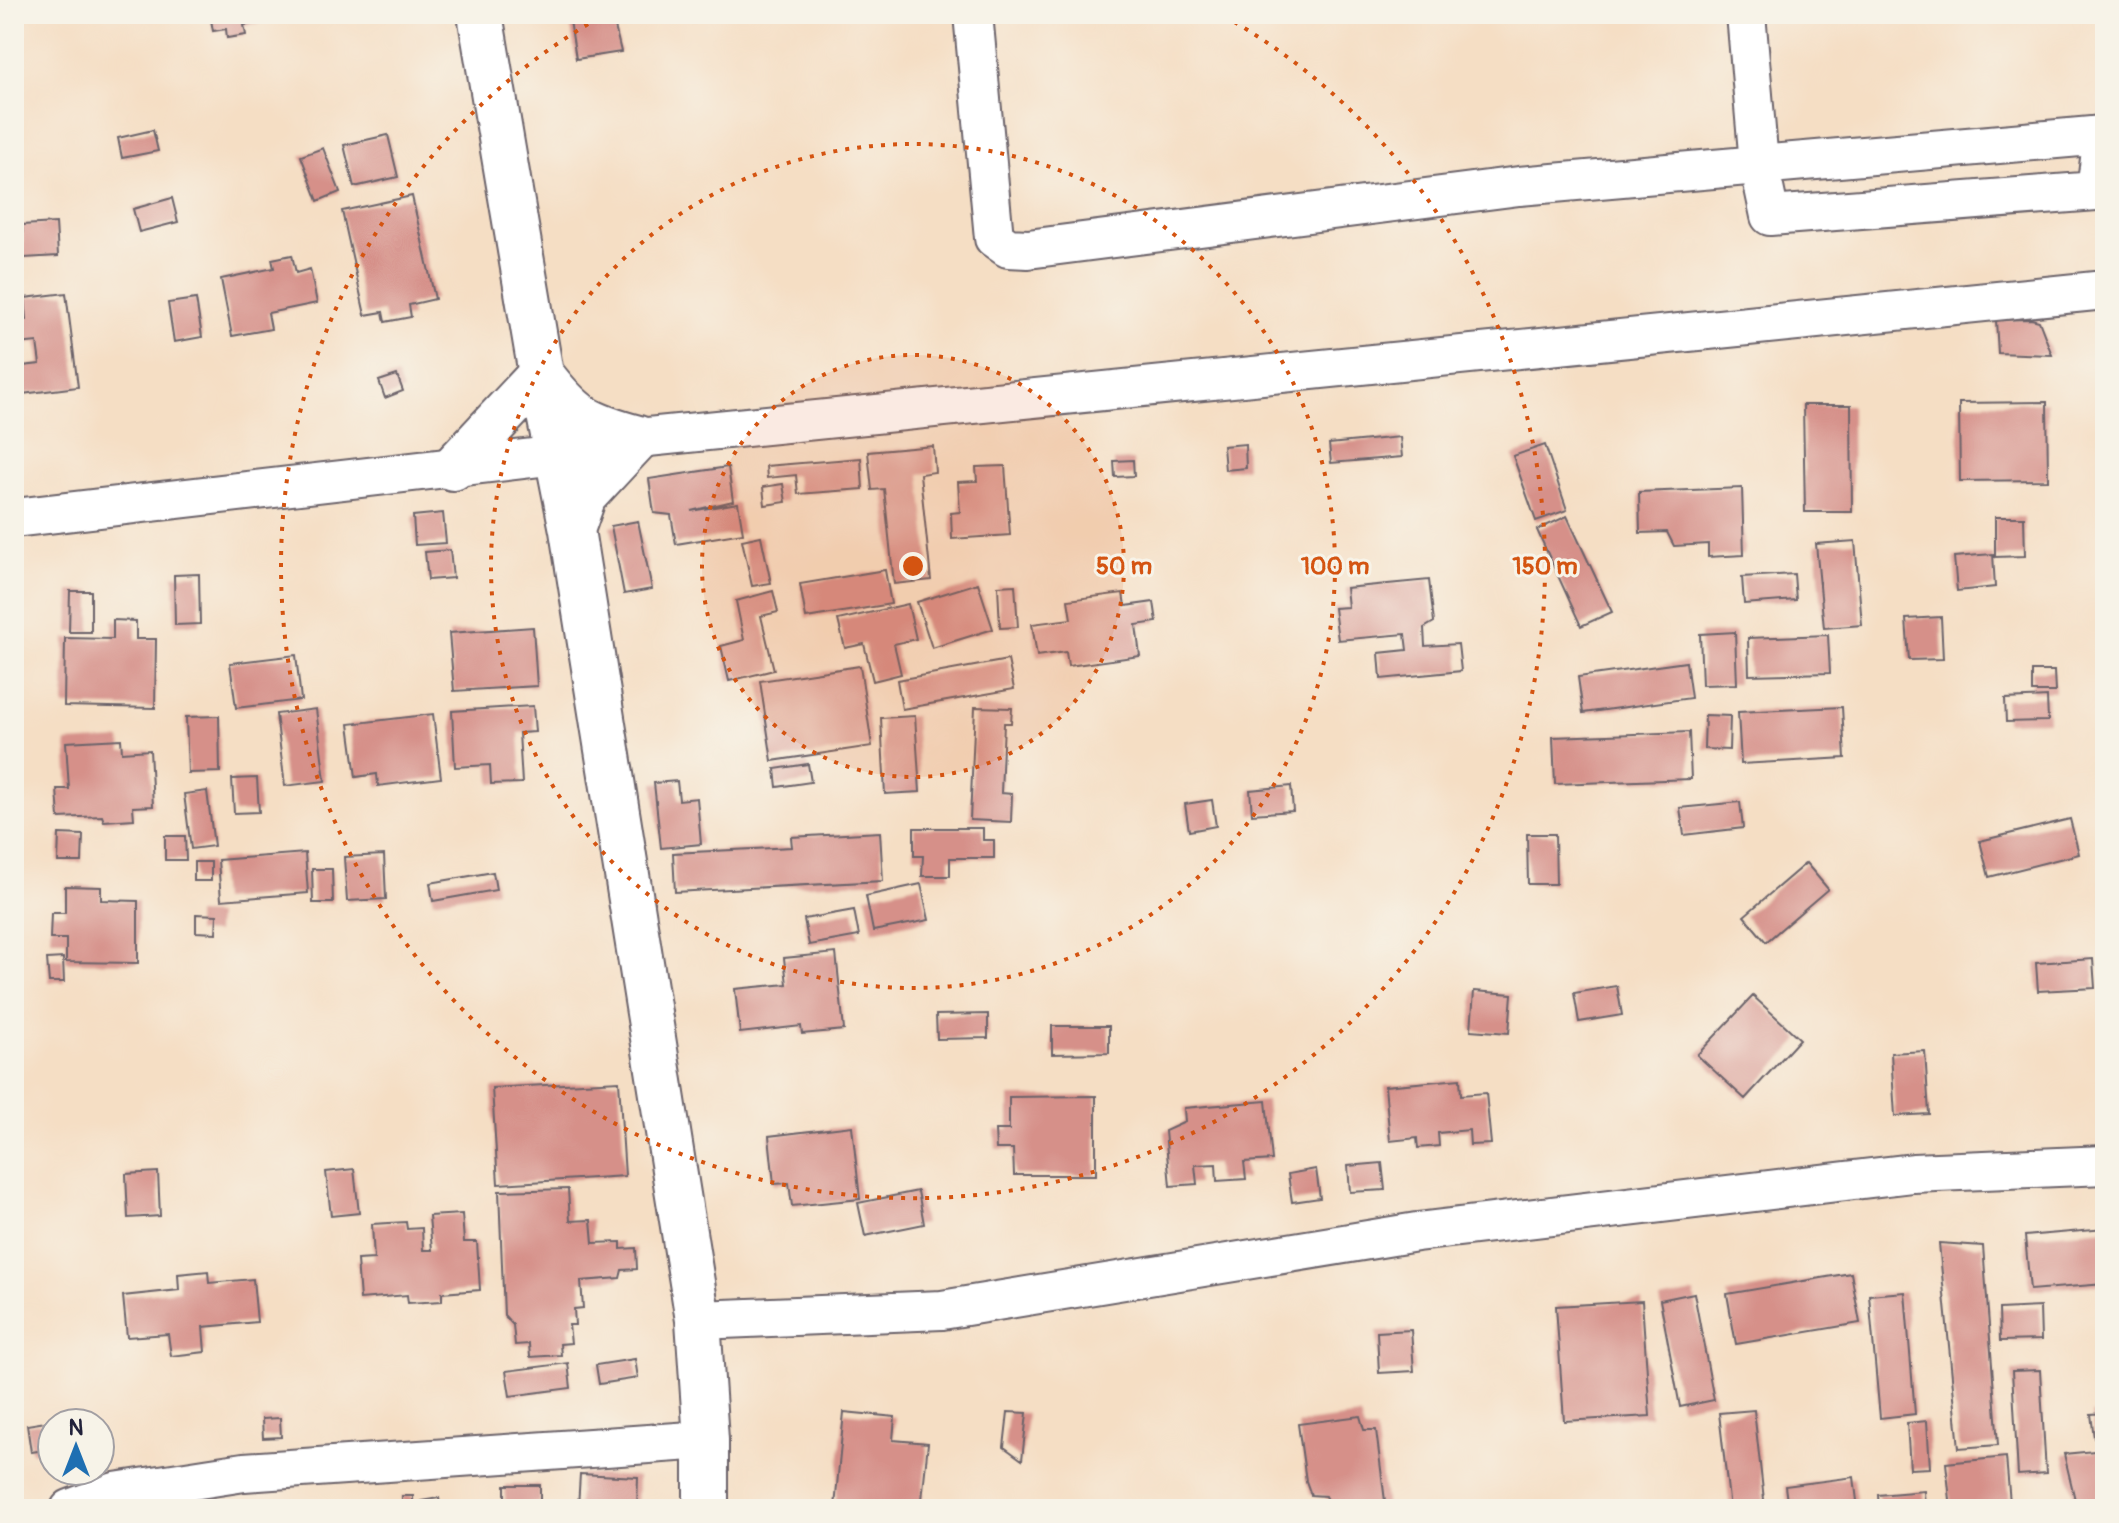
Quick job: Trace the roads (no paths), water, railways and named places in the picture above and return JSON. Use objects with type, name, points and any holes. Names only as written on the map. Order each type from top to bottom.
[{"type":"main road","points":[[480,14],[541,374],[572,530],[698,1320],[706,1440],[706,1509]]},
{"type":"main road","points":[[541,374],[570,411],[600,428],[638,438],[584,496],[572,530]]},
{"type":"main road","points":[[453,468],[541,374]]},
{"type":"street","points":[[973,14],[994,238],[1008,248],[1086,243],[1519,186],[1759,164],[2103,135],[2096,191],[1770,216],[1759,164],[1746,14]]},
{"type":"street","points":[[14,518],[558,455],[638,438],[2105,290]]},
{"type":"street","points":[[698,1320],[942,1310],[1417,1232],[1913,1173],[2105,1165]]},
{"type":"street","points":[[70,1509],[115,1492],[244,1472],[706,1440]]}]
